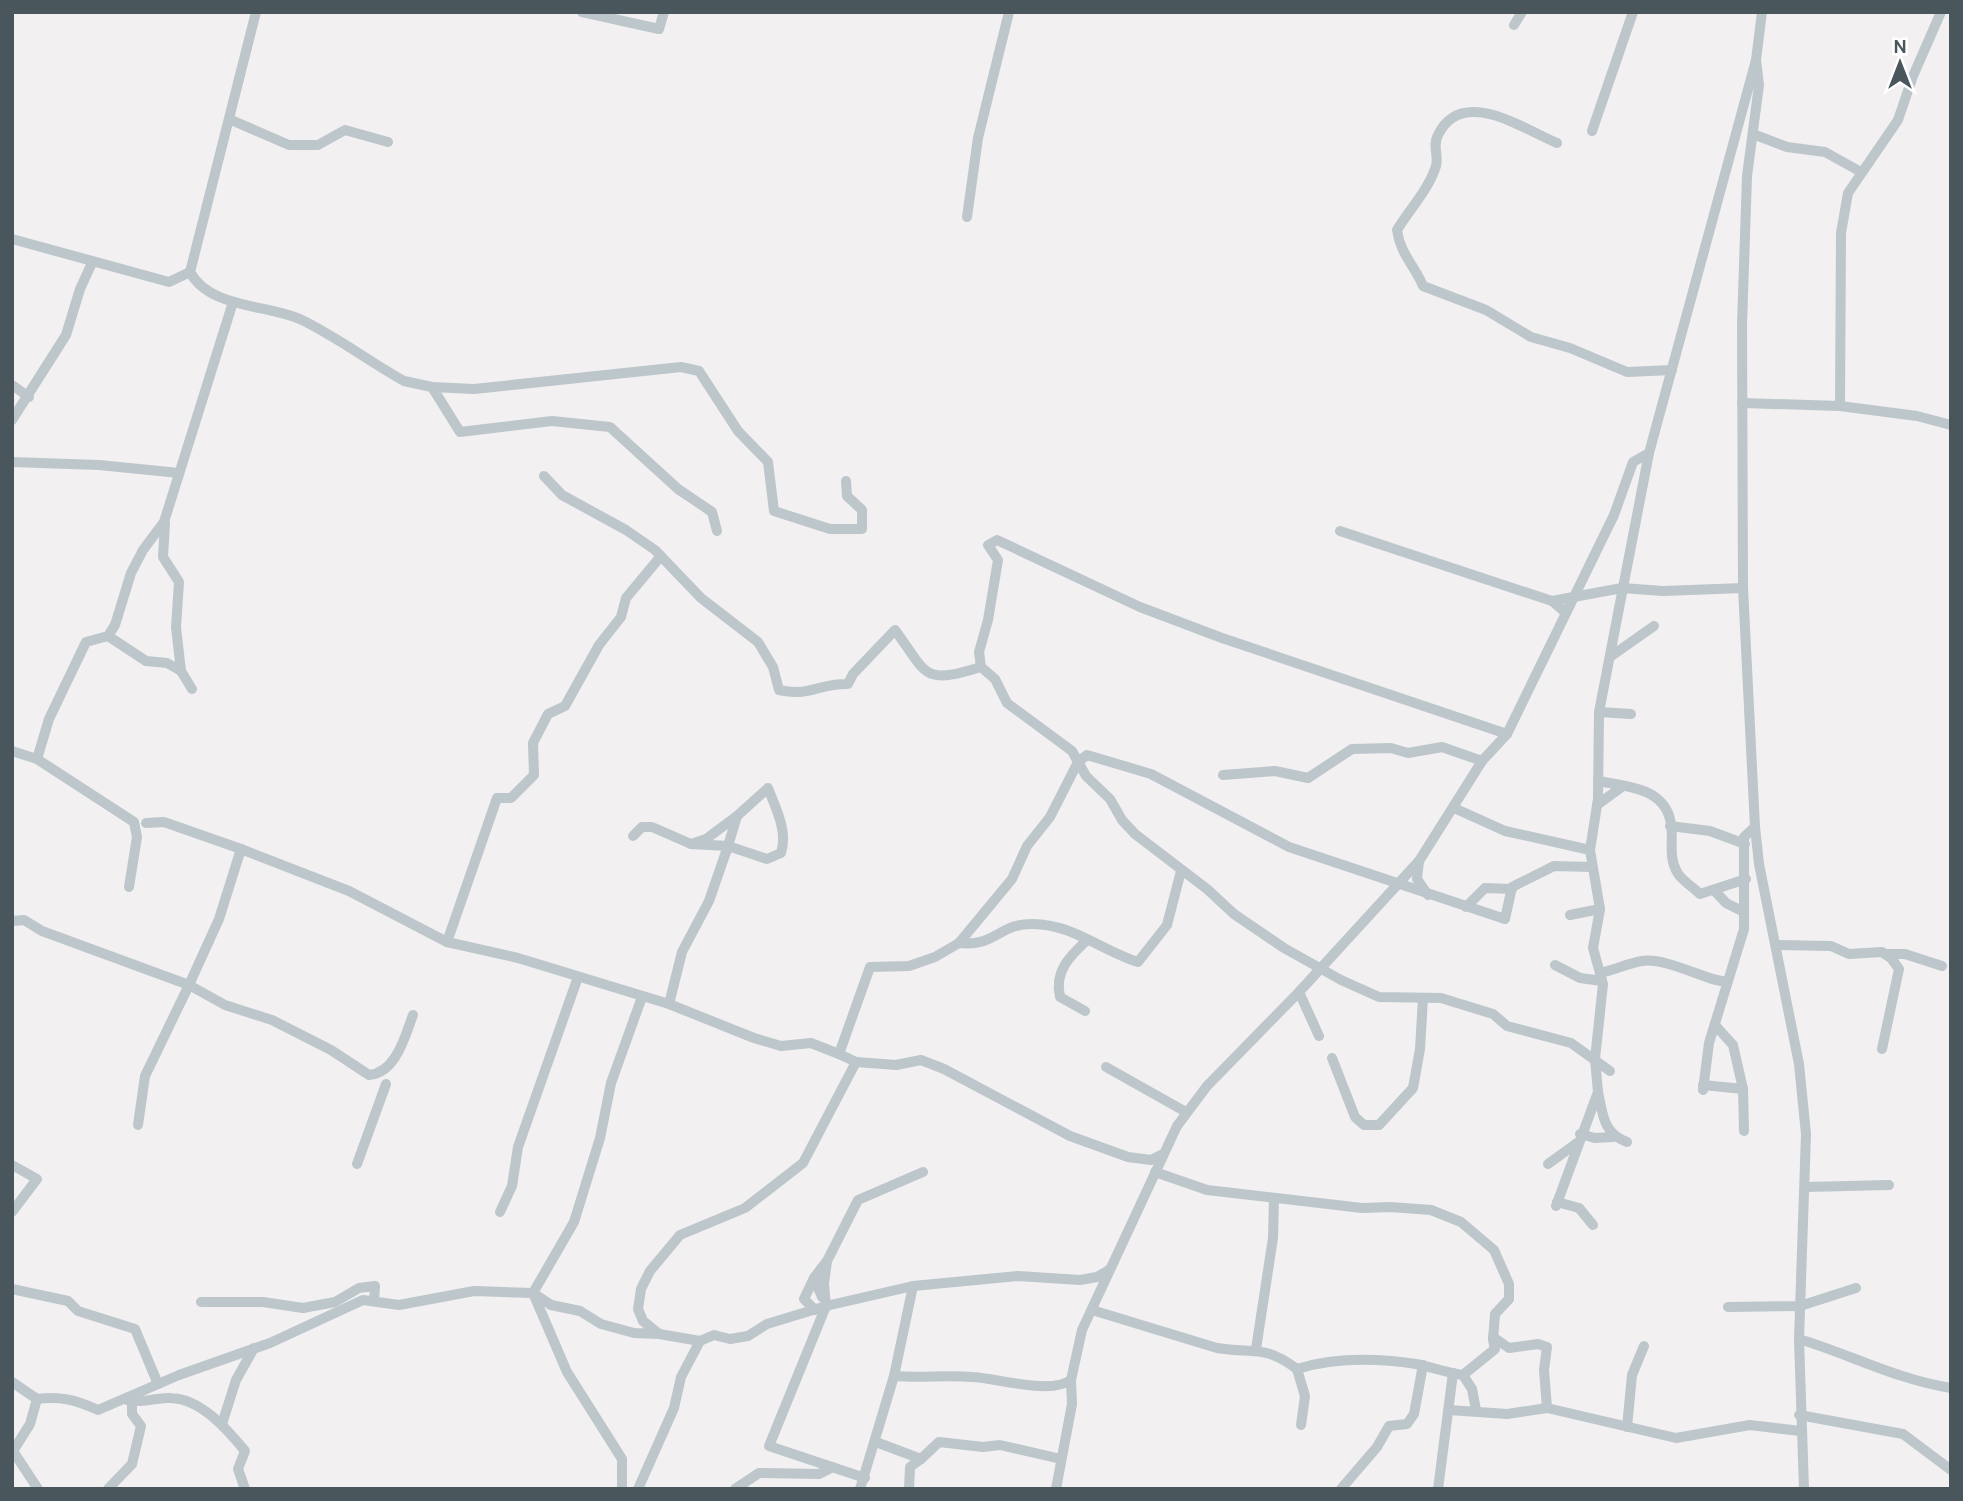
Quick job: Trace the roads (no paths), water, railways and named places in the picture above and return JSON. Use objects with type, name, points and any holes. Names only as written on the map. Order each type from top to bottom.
[{"type":"street","points":[[256,12],[190,272],[197,284],[233,302],[301,320],[404,381],[432,387],[474,389],[681,367],[699,371],[738,431],[768,462],[774,511],[830,529],[862,529],[862,510],[847,496],[846,481]]},
{"type":"street","points":[[582,12],[659,29],[664,12]]},
{"type":"street","points":[[967,216],[978,138],[1009,12]]},
{"type":"street","points":[[1514,25],[1522,12]]},
{"type":"street","points":[[1592,131],[1633,12]]},
{"type":"street","points":[[1613,1137],[1605,1126],[1595,1059],[1601,977],[1593,948],[1600,909],[1590,850],[1597,805],[1599,712],[1649,453],[1756,60],[1762,12]]},
{"type":"street","points":[[1840,406],[1843,212],[1848,193],[1898,120],[1913,76],[1941,12]]},
{"type":"street","points":[[1756,60],[1759,85],[1747,176],[1742,403],[1743,588],[1755,827],[1799,1064],[1806,1134],[1799,1339],[1799,1415],[1804,1489]]},
{"type":"street","points":[[1558,143],[1484,111],[1469,112],[1443,127],[1434,148],[1438,163],[1432,178],[1397,230],[1405,257],[1416,269],[1423,286],[1486,310],[1531,337],[1570,348],[1627,372],[1672,370]]},
{"type":"street","points":[[229,119],[289,145],[318,145],[345,130],[388,142]]},
{"type":"street","points":[[1753,134],[1787,147],[1825,152],[1861,172]]},
{"type":"street","points":[[12,239],[169,282],[190,272]]},
{"type":"street","points":[[12,420],[66,335],[80,289],[92,263]]},
{"type":"street","points":[[192,689],[181,671],[176,627],[179,582],[163,557],[166,520],[233,302]]},
{"type":"street","points":[[12,385],[29,397]]},
{"type":"street","points":[[432,387],[460,432],[552,421],[610,427],[678,489],[712,512],[717,531]]},
{"type":"street","points":[[1742,403],[1840,406],[1917,416],[1951,425]]},
{"type":"street","points":[[1056,1489],[1072,1404],[1071,1380],[1082,1330],[1161,1155],[1186,1112],[1207,1086],[1299,992],[1419,861],[1482,761],[1507,734],[1614,515],[1633,462],[1649,453]]},
{"type":"street","points":[[12,462],[99,464],[179,473]]},
{"type":"street","points":[[544,476],[562,495],[626,530],[661,556],[701,598],[758,642],[773,667],[779,690],[812,693],[828,683],[848,684],[853,674],[895,630],[922,670],[932,677],[953,675],[981,667]]},
{"type":"street","points":[[37,759],[49,719],[86,642],[107,636],[115,625],[137,561],[166,520]]},
{"type":"street","points":[[1340,531],[1552,601],[1566,613]]},
{"type":"street","points":[[1507,734],[1222,638],[1129,601],[997,540],[988,545],[998,561],[988,620],[979,652],[981,667],[995,679],[1007,703],[1072,751],[1086,776],[1116,807],[1122,820],[1181,871],[1251,926],[1341,980],[1379,997],[1441,998],[1493,1014],[1507,1026],[1563,1040],[1610,1071]]},
{"type":"street","points":[[447,942],[497,798],[511,798],[534,775],[533,743],[548,714],[565,706],[599,645],[621,617],[626,598],[661,556]]},
{"type":"street","points":[[1552,601],[1622,588],[1663,591],[1743,588]]},
{"type":"street","points":[[1610,657],[1654,626]]},
{"type":"street","points":[[107,636],[138,656],[167,663],[181,671]]},
{"type":"street","points":[[1599,712],[1631,714]]},
{"type":"street","points":[[1223,775],[1275,771],[1308,778],[1353,750],[1391,748],[1408,753],[1442,747],[1482,761]]},
{"type":"street","points":[[12,751],[37,759],[134,822],[164,821],[241,849],[349,891],[447,942],[669,1004],[781,1046],[811,1043],[856,1062],[896,1065],[921,1060],[944,1069],[1070,1136],[1128,1157],[1151,1160],[1161,1155]]},
{"type":"street","points":[[839,1054],[870,967],[909,966],[935,957],[958,943],[1012,879],[1027,846],[1050,817],[1078,762],[1094,754],[1135,767],[1270,840],[1428,895],[1505,919],[1512,889]]},
{"type":"street","points":[[1598,781],[1642,789],[1661,802],[1670,819],[1670,852],[1678,874],[1700,894],[1746,879]]},
{"type":"street","points":[[1597,805],[1622,786]]},
{"type":"street","points":[[633,836],[642,827],[652,827],[691,844],[728,846],[767,859],[780,853],[785,841],[768,788],[706,839],[691,844]]},
{"type":"street","points":[[1454,808],[1505,831],[1590,850]]},
{"type":"street","points":[[669,1004],[682,952],[709,901],[737,816]]},
{"type":"street","points":[[129,887],[137,837],[134,822]]},
{"type":"street","points":[[137,837],[146,823]]},
{"type":"street","points":[[1670,826],[1710,831],[1745,844]]},
{"type":"street","points":[[1743,1089],[1703,1087],[1715,1025],[1725,1001],[1726,981],[1744,929],[1744,837],[1755,827]]},
{"type":"street","points":[[138,1125],[145,1076],[219,919],[241,849]]},
{"type":"street","points":[[1419,861],[1417,879],[1428,895]]},
{"type":"street","points":[[1466,907],[1485,888],[1512,889],[1554,866],[1592,867]]},
{"type":"street","points":[[958,943],[981,944],[1003,931],[1030,924],[1062,928],[1138,962],[1167,925],[1181,871]]},
{"type":"street","points":[[1714,890],[1726,903],[1744,912]]},
{"type":"street","points":[[1570,915],[1600,909]]},
{"type":"street","points":[[12,920],[24,920],[42,931],[189,985],[225,1005],[272,1020],[331,1050],[360,1072],[373,1074],[386,1084]]},
{"type":"street","points":[[1085,1011],[1060,997],[1057,985],[1060,970],[1087,940]]},
{"type":"street","points":[[1776,945],[1831,946],[1849,954],[1905,954],[1942,966]]},
{"type":"street","points":[[1882,1049],[1899,969],[1885,954]]},
{"type":"street","points":[[1555,965],[1580,978],[1601,977],[1643,961],[1685,967],[1715,980],[1726,981]]},
{"type":"street","points":[[500,1212],[512,1186],[519,1147],[578,977]]},
{"type":"street","points":[[1299,992],[1319,1036]]},
{"type":"street","points":[[533,1293],[574,1222],[594,1161],[611,1083],[642,997]]},
{"type":"street","points":[[1332,1058],[1355,1117],[1364,1125],[1379,1125],[1413,1088],[1420,1049],[1423,998]]},
{"type":"street","points":[[373,1074],[396,1058],[413,1015]]},
{"type":"street","points":[[1715,1025],[1733,1045],[1743,1089],[1744,1131]]},
{"type":"street","points":[[357,1164],[386,1084],[391,1062]]},
{"type":"street","points":[[659,1334],[643,1321],[638,1309],[641,1289],[650,1272],[680,1235],[745,1208],[803,1163],[856,1062]]},
{"type":"street","points":[[1106,1067],[1186,1112]]},
{"type":"street","points":[[1593,1225],[1578,1208],[1556,1204],[1598,1092]]},
{"type":"street","points":[[1548,1164],[1579,1138],[1613,1137],[1627,1142]]},
{"type":"street","points":[[12,1165],[37,1179],[12,1212]]},
{"type":"street","points":[[821,1308],[804,1299],[858,1200],[923,1172]]},
{"type":"street","points":[[1155,1172],[1207,1190],[1362,1208],[1432,1210],[1461,1222],[1494,1250],[1509,1284],[1509,1299],[1496,1314],[1493,1337],[1495,1349],[1458,1374],[1449,1410],[1438,1489]]},
{"type":"street","points":[[1805,1187],[1889,1185]]},
{"type":"street","points":[[1256,1349],[1273,1238],[1274,1198]]},
{"type":"street","points":[[827,1261],[821,1308],[769,1446],[833,1467],[863,1484],[894,1376],[914,1286]]},
{"type":"street","points":[[12,1382],[37,1399],[56,1396],[74,1399],[98,1410],[129,1400],[158,1384],[254,1348],[354,1302],[374,1300],[399,1305],[474,1291],[533,1293],[551,1305],[580,1311],[601,1324],[634,1333],[700,1341],[714,1335],[730,1339],[748,1336],[767,1324],[914,1286],[1018,1276],[1080,1279],[1097,1276],[1109,1270]]},
{"type":"street","points":[[814,1278],[821,1308]]},
{"type":"street","points":[[201,1302],[263,1302],[303,1308],[335,1302],[359,1287],[375,1286],[374,1300]]},
{"type":"street","points":[[1728,1307],[1800,1306],[1856,1288]]},
{"type":"street","points":[[12,1289],[68,1301],[78,1311],[135,1329],[158,1384]]},
{"type":"street","points":[[533,1293],[567,1372],[622,1459],[622,1489]]},
{"type":"street","points":[[1092,1310],[1217,1348],[1238,1352],[1256,1349],[1282,1358],[1297,1369],[1305,1396],[1301,1425]]},
{"type":"street","points":[[1493,1337],[1509,1348],[1538,1344],[1547,1347],[1544,1370],[1547,1408]]},
{"type":"street","points":[[1799,1339],[1839,1352],[1889,1374],[1951,1388]]},
{"type":"street","points":[[638,1489],[674,1408],[681,1377],[700,1341]]},
{"type":"street","points":[[1627,1427],[1632,1375],[1644,1346]]},
{"type":"street","points":[[222,1424],[236,1380],[254,1348]]},
{"type":"street","points":[[1297,1369],[1339,1359],[1423,1366],[1458,1374],[1472,1389],[1476,1410]]},
{"type":"street","points":[[1340,1489],[1377,1447],[1389,1426],[1407,1424],[1414,1414],[1423,1366]]},
{"type":"street","points":[[894,1376],[931,1379],[972,1377],[1056,1385],[1071,1380]]},
{"type":"street","points":[[129,1400],[173,1398],[192,1402],[222,1424],[245,1451],[238,1469],[245,1489]]},
{"type":"street","points":[[37,1399],[30,1424],[13,1451],[38,1489]]},
{"type":"street","points":[[108,1489],[132,1464],[141,1426],[132,1414],[129,1400]]},
{"type":"street","points":[[1449,1410],[1507,1414],[1547,1408],[1676,1438],[1750,1425],[1800,1431]]},
{"type":"street","points":[[1799,1415],[1903,1434],[1951,1470]]},
{"type":"street","points":[[876,1442],[921,1459]]},
{"type":"street","points":[[909,1489],[910,1467],[939,1442],[983,1447],[999,1445],[1061,1459]]},
{"type":"street","points":[[735,1489],[759,1474],[818,1474],[833,1467]]}]
